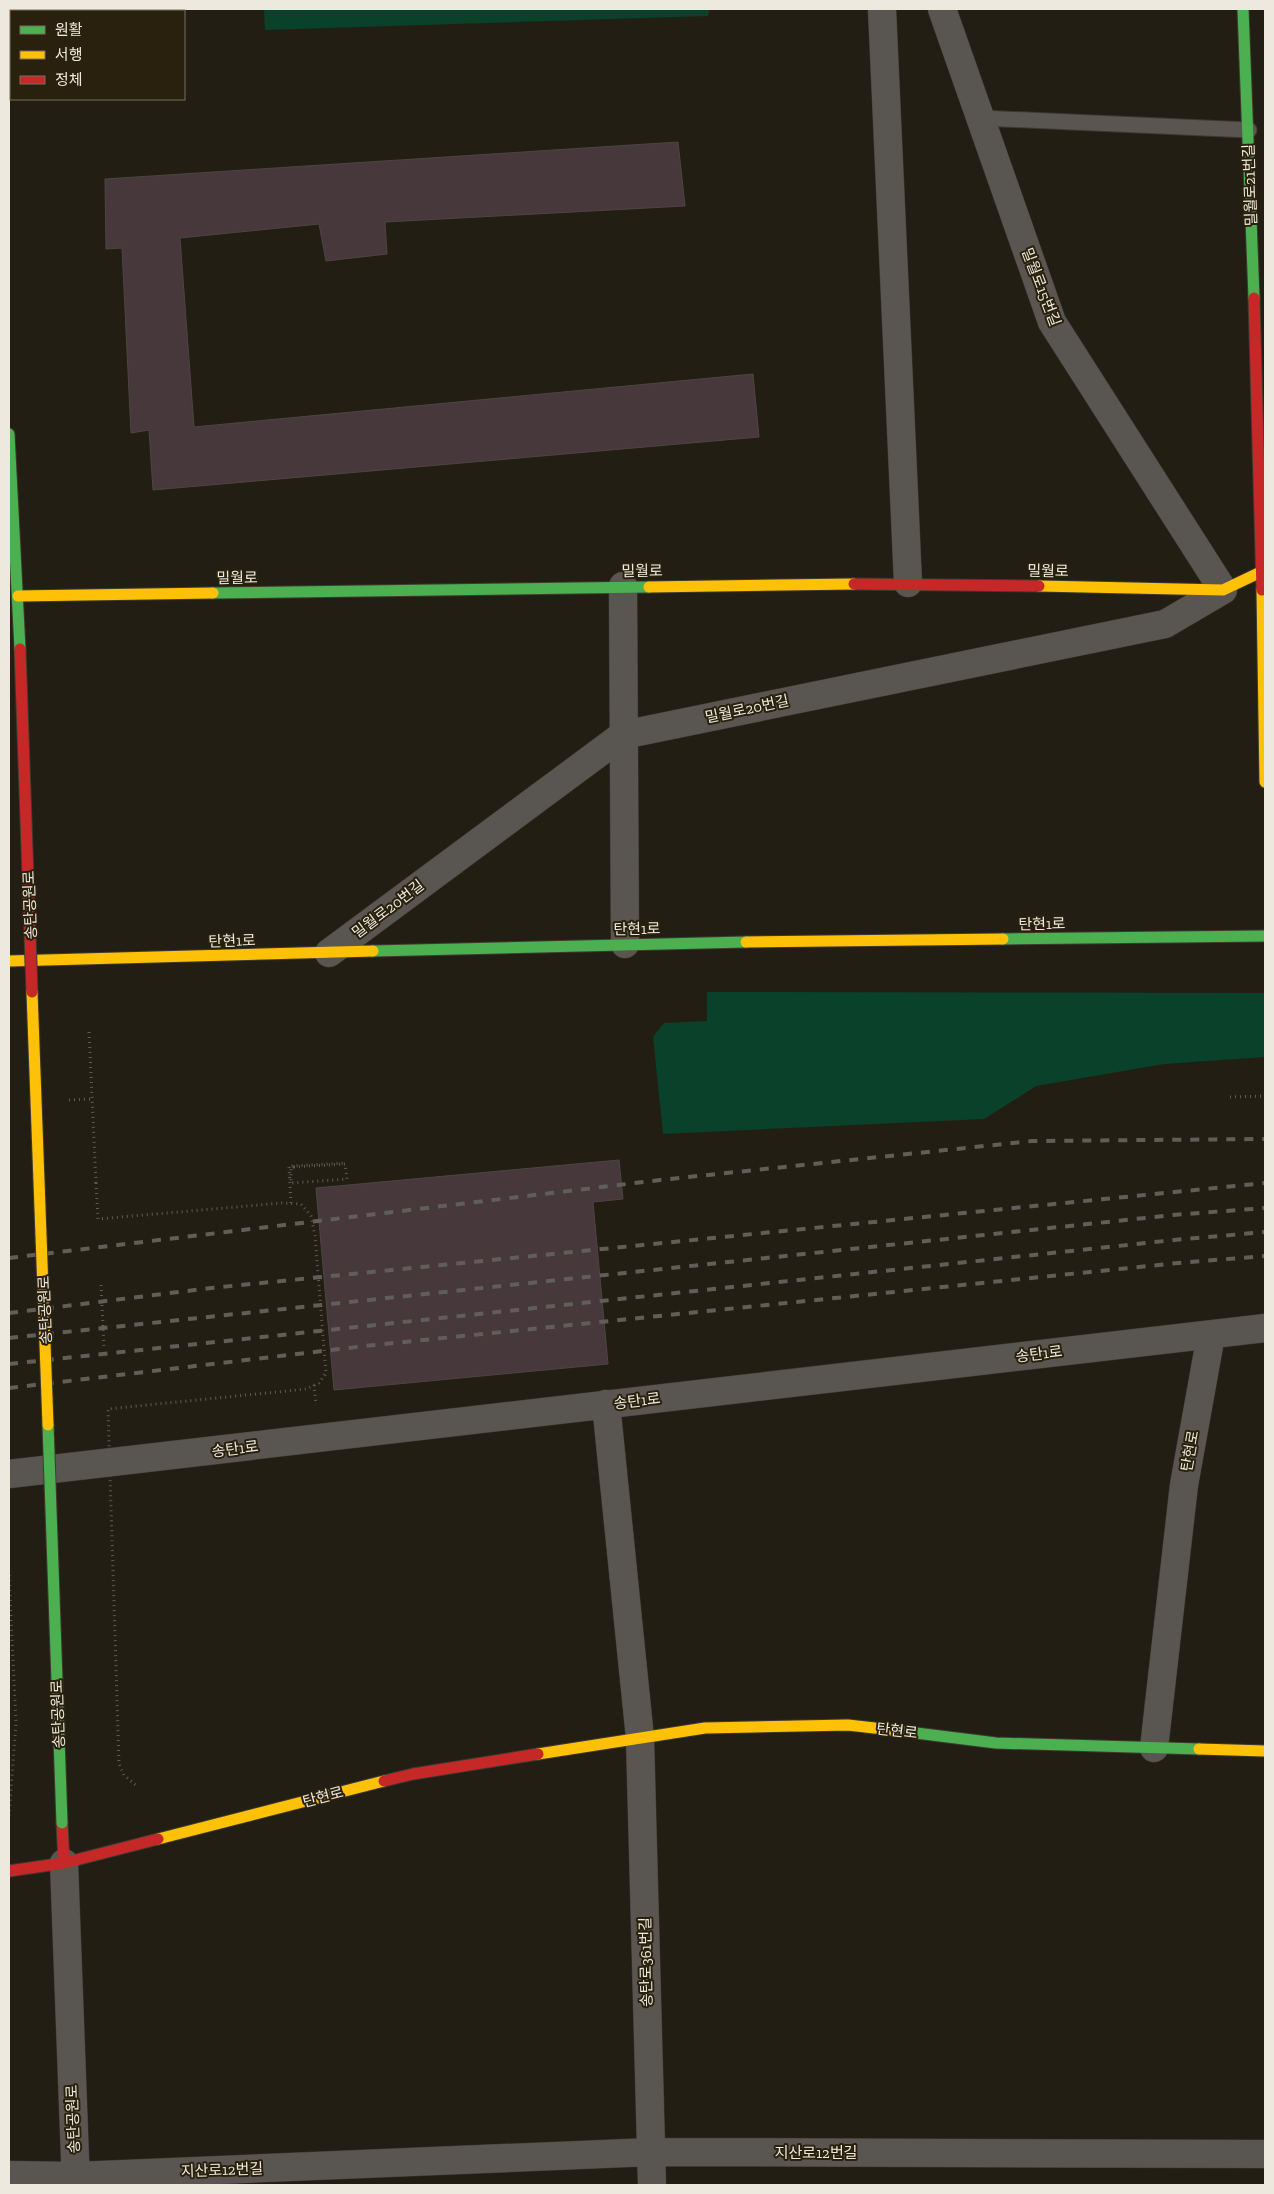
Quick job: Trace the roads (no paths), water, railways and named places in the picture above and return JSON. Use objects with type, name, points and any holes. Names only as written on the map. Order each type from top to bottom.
[{"type":"street","points":[[882,9],[908,583]]},
{"type":"street","name":"밀월로15번길","points":[[942,9],[1052,322],[1223,590]]},
{"type":"street","name":"밀월로21번길","points":[[1243,9],[1264,570]]},
{"type":"street","name":"송탄공원로","points":[[9,434],[13,599],[20,649],[76,2181]]},
{"type":"street","points":[[1264,570],[1265,782]]},
{"type":"street","name":"밀월로","points":[[13,599],[623,586],[908,583],[1223,590],[1264,570]]},
{"type":"street","points":[[623,586],[625,944]]},
{"type":"street","name":"밀월로20번길","points":[[329,953],[623,735],[1165,624],[1223,590]]},
{"type":"street","name":"탄현1로","points":[[9,961],[625,944],[1265,936]]},
{"type":"street","name":"송탄1로","points":[[9,1474],[1265,1328]]},
{"type":"street","name":"탄현로","points":[[1154,1748],[1184,1485],[1211,1334]]},
{"type":"street","points":[[606,1404],[640,1738]]},
{"type":"street","name":"탄현로","points":[[9,1871],[64,1863],[414,1774],[705,1728],[848,1725],[996,1743],[1265,1751]]},
{"type":"street","name":"송탄로361번길","points":[[640,1738],[652,2185]]},
{"type":"street","name":"지산로12번길","points":[[9,2176],[76,2181],[368,2175],[651,2152],[1265,2154]]},
{"type":"lane","name":"밀월로21번길","points":[[981,118],[1249,130]]},
{"type":"railway","points":[[9,1258],[660,1180],[1032,1141],[1265,1139]]},
{"type":"railway","points":[[9,1313],[211,1288],[1265,1183]]},
{"type":"railway","points":[[9,1338],[1173,1215],[1265,1208]]},
{"type":"railway","points":[[9,1364],[1174,1240],[1265,1232]]},
{"type":"railway","points":[[9,1388],[365,1346],[1178,1263],[1265,1256]]}]
